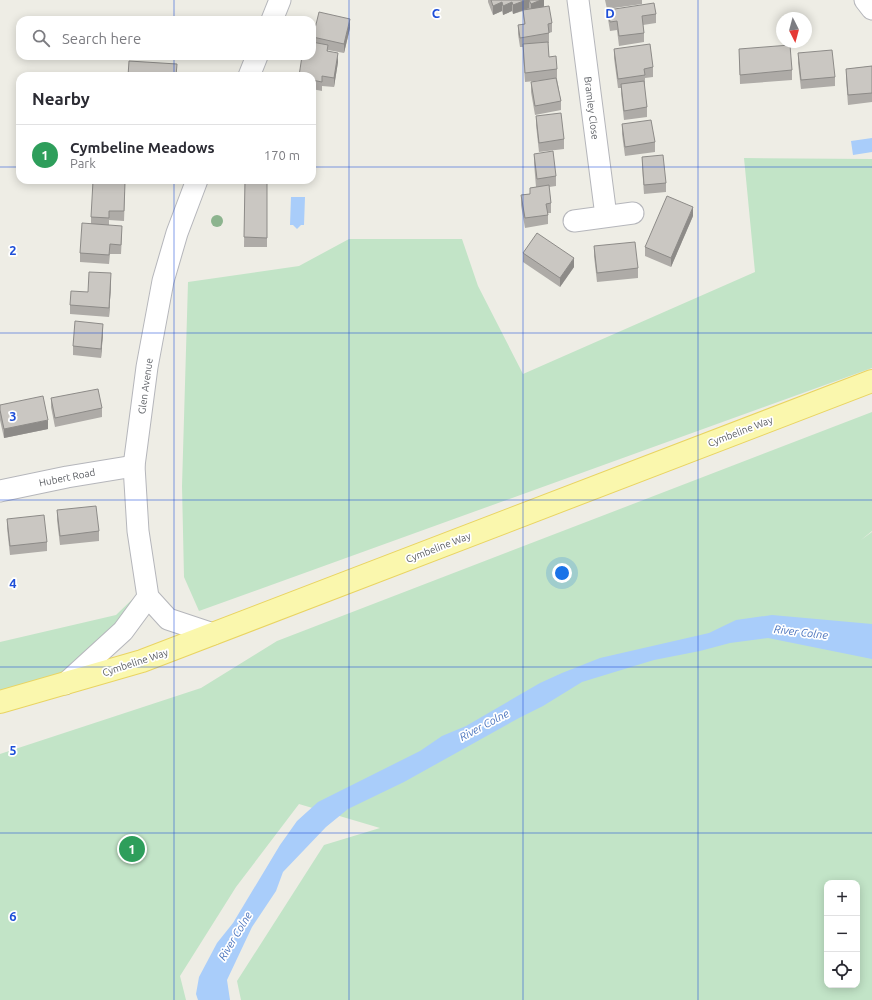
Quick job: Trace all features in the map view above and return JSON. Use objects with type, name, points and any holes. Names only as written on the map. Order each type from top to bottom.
[{"type":"main road","name":"Cymbeline Way","points":[[0,702],[142,661],[872,382]]},
{"type":"street","points":[[274,16],[280,0]]},
{"type":"street","name":"Bramley Close","points":[[578,0],[606,216]]},
{"type":"street","points":[[865,0],[872,9]]},
{"type":"street","points":[[251,72],[255,60]]},
{"type":"street","name":"Glen Avenue","points":[[148,597],[138,531],[134,466],[147,367],[163,281],[177,233],[195,184]]},
{"type":"street","points":[[574,221],[633,213]]},
{"type":"street","name":"Hubert Road","points":[[0,491],[67,477],[134,466]]},
{"type":"street","points":[[65,684],[123,631],[148,597],[168,619],[213,634]]},
{"type":"green space","points":[[744,158],[872,159],[872,368],[199,611],[184,577],[182,486],[188,282],[299,266],[349,239],[462,239],[478,286],[523,374],[755,272]]},
{"type":"green space","points":[[872,412],[872,531],[861,540],[872,532],[872,1000],[241,1000],[237,981],[324,845],[380,828],[299,804],[236,887],[180,976],[186,1000],[0,1000],[0,754],[201,688],[277,641]]},
{"type":"green space","points":[[143,589],[105,638],[60,684],[0,699],[0,642],[116,615]]},
{"type":"water","points":[[872,138],[872,152],[853,155],[851,141]]},
{"type":"water","points":[[291,197],[305,197],[304,225],[301,225],[297,229],[293,225],[290,225]]},
{"type":"water","name":"River Colne","points":[[772,615],[872,624],[872,659],[768,638],[730,643],[700,651],[654,660],[582,682],[543,706],[404,782],[348,809],[326,827],[283,872],[276,891],[252,927],[227,980],[230,1000],[198,1000],[196,994],[199,977],[217,943],[233,923],[280,845],[297,821],[318,802],[420,751],[442,736],[466,726],[540,683],[562,673],[600,658],[709,633],[736,620]]},
{"type":"building","points":[[491,0],[526,0],[513,5],[512,2],[503,6],[502,2],[493,6]]},
{"type":"building","points":[[529,0],[541,0],[531,4]]},
{"type":"building","points":[[654,3],[656,14],[642,16],[644,33],[619,36],[617,21],[610,22],[608,10]]},
{"type":"building","points":[[549,6],[552,23],[548,24],[549,33],[520,38],[518,25],[525,24],[523,10]]},
{"type":"building","points":[[319,12],[350,19],[344,44],[316,38],[316,24]]},
{"type":"building","points":[[548,42],[549,57],[556,56],[557,69],[525,73],[523,44]]},
{"type":"building","points":[[316,43],[328,45],[327,51],[338,53],[334,78],[322,76],[322,82],[316,81],[316,72],[300,72],[301,60],[316,60]]},
{"type":"building","points":[[650,44],[653,67],[644,69],[645,75],[618,79],[614,49]]},
{"type":"building","points":[[776,46],[776,48],[790,48],[792,70],[740,75],[739,49]]},
{"type":"building","points":[[832,50],[835,77],[801,80],[798,53]]},
{"type":"building","points":[[129,61],[177,64],[176,72],[128,72]]},
{"type":"building","points":[[872,66],[872,93],[848,95],[846,69]]},
{"type":"building","points":[[556,78],[561,101],[535,106],[531,82]]},
{"type":"building","points":[[644,81],[647,107],[624,111],[621,84]]},
{"type":"building","points":[[561,113],[564,139],[539,143],[536,116]]},
{"type":"building","points":[[651,120],[655,142],[625,147],[622,124]]},
{"type":"building","points":[[553,151],[556,176],[537,179],[534,154]]},
{"type":"building","points":[[663,155],[666,183],[644,185],[642,157]]},
{"type":"building","points":[[93,184],[125,184],[124,211],[109,211],[109,218],[91,217]]},
{"type":"building","points":[[245,184],[267,184],[267,238],[244,237]]},
{"type":"building","points":[[549,185],[551,203],[546,204],[548,215],[525,218],[521,195],[530,194],[530,188]]},
{"type":"building","points":[[667,196],[693,207],[671,258],[645,247]]},
{"type":"building","points":[[82,223],[122,226],[121,245],[110,244],[109,255],[80,253]]},
{"type":"building","points":[[537,233],[574,258],[560,278],[523,253]]},
{"type":"building","points":[[635,242],[638,268],[597,273],[594,246]]},
{"type":"building","points":[[89,272],[111,273],[109,308],[70,305],[71,291],[88,292]]},
{"type":"building","points":[[75,321],[103,324],[101,349],[73,346]]},
{"type":"building","points":[[98,389],[102,408],[55,418],[51,398]]},
{"type":"building","points":[[43,396],[48,420],[4,429],[0,405]]},
{"type":"building","points":[[96,506],[99,531],[60,536],[57,510]]},
{"type":"building","points":[[44,515],[47,542],[10,546],[7,519]]},
{"type":"place","name":"Cymbeline Meadows","points":[[132,849]]}]
